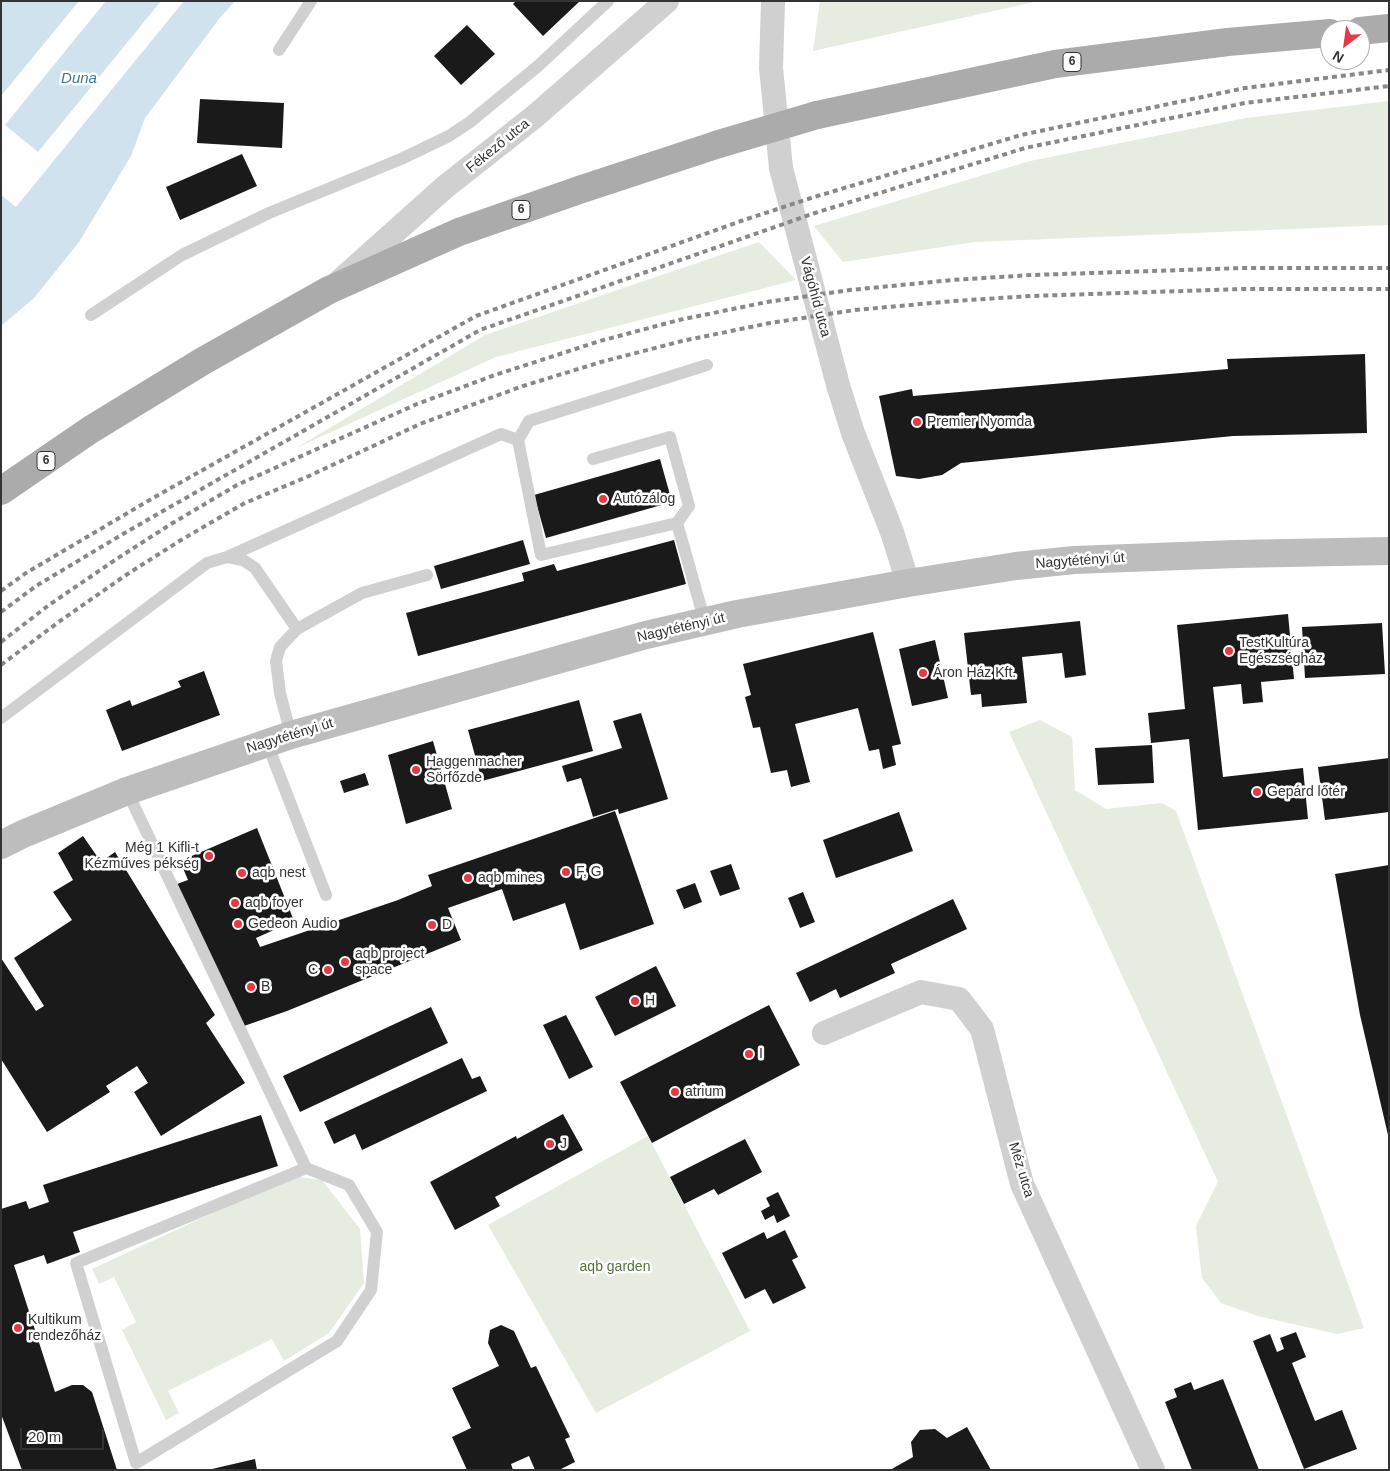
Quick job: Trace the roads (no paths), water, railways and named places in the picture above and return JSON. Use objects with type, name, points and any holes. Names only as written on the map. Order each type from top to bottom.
[{"type":"main road","points":[[1370,30],[1389,28]]},
{"type":"main road","name":"6","points":[[1,491],[90,430],[187,371],[329,290],[459,232],[582,189],[719,144],[817,115],[1055,64],[1228,42],[1320,34]]},
{"type":"main road","name":"Nagytétényi út","points":[[1,845],[127,791],[279,739],[646,635],[704,622],[908,582],[1016,566],[1074,560],[1227,554],[1389,551]]},
{"type":"street","name":"Fékező utca","points":[[329,290],[446,187],[534,117],[667,1]]},
{"type":"street","name":"Vágóhíd utca","points":[[773,1],[771,68],[781,168],[838,386],[853,433],[892,532],[908,582]]},
{"type":"street","name":"Méz utca","points":[[824,1033],[921,992],[959,999],[982,1028],[1022,1184],[1153,1470]]},
{"type":"lane","points":[[279,50],[311,1]]},
{"type":"lane","points":[[91,315],[182,255],[268,213],[375,170],[449,136],[470,122],[538,66],[608,1]]},
{"type":"lane","points":[[592,459],[670,437],[689,506],[677,523],[541,554],[518,440],[529,421],[707,366]]},
{"type":"lane","points":[[1,718],[207,563],[227,557],[500,434],[518,440]]},
{"type":"lane","points":[[677,523],[704,622]]},
{"type":"lane","points":[[227,557],[242,560],[255,568],[298,629]]},
{"type":"lane","points":[[326,895],[279,739],[282,706],[276,661],[280,647],[298,629],[362,593],[427,575]]},
{"type":"lane","points":[[127,791],[306,1168],[349,1185],[378,1232],[371,1290],[337,1341],[136,1463],[76,1263],[306,1168]]},
{"type":"water","name":"Duna","points":[[1,1],[235,1],[219,19],[145,118],[131,156],[79,242],[34,298],[1,326]]},
{"type":"railway","points":[[1,591],[26,573],[153,498],[476,316],[744,220],[1021,135],[1245,88],[1389,70]]},
{"type":"railway","points":[[1,612],[36,586],[128,531],[480,330],[815,213],[1025,148],[1245,103],[1389,86]]},
{"type":"railway","points":[[1,642],[49,605],[115,560],[237,485],[417,404],[495,375],[600,341],[679,320],[767,302],[850,290],[952,280],[1032,275],[1243,268],[1389,268]]},
{"type":"railway","points":[[1,665],[126,575],[245,503],[309,476],[420,424],[523,386],[601,362],[682,341],[770,323],[855,310],[1031,296],[1243,289],[1389,289]]},
{"type":"place","name":"Premier Nyomda","points":[[917,422]]},
{"type":"place","name":"Autózálog","points":[[603,499]]},
{"type":"place","name":"TestKultúra Egészségház","points":[[1229,651]]},
{"type":"place","name":"Áron Ház Kft.","points":[[923,673]]},
{"type":"place","name":"Haggenmacher Sörfőzde","points":[[416,770]]},
{"type":"place","name":"Gepárd lőtér","points":[[1257,792]]},
{"type":"place","name":"Még 1 Kifli-t Kézműves pékség","points":[[209,856]]},
{"type":"place","name":"F, G","points":[[566,872]]},
{"type":"place","name":"aqb nest","points":[[242,873]]},
{"type":"place","name":"aqb mines","points":[[468,878]]},
{"type":"place","name":"aqb foyer","points":[[235,903]]},
{"type":"place","name":"Gedeon Audio","points":[[238,924]]},
{"type":"place","name":"D","points":[[432,925]]},
{"type":"place","name":"aqb project space","points":[[345,962]]},
{"type":"place","name":"C","points":[[328,970]]},
{"type":"place","name":"B","points":[[251,987]]},
{"type":"place","name":"H","points":[[635,1001]]},
{"type":"place","name":"I","points":[[749,1054]]},
{"type":"place","name":"atrium","points":[[675,1092]]},
{"type":"place","name":"J","points":[[550,1144]]},
{"type":"place","name":"Kultikum rendezőház","points":[[18,1328]]},
{"type":"park label","name":"aqb garden","points":[[615,1267]]}]
